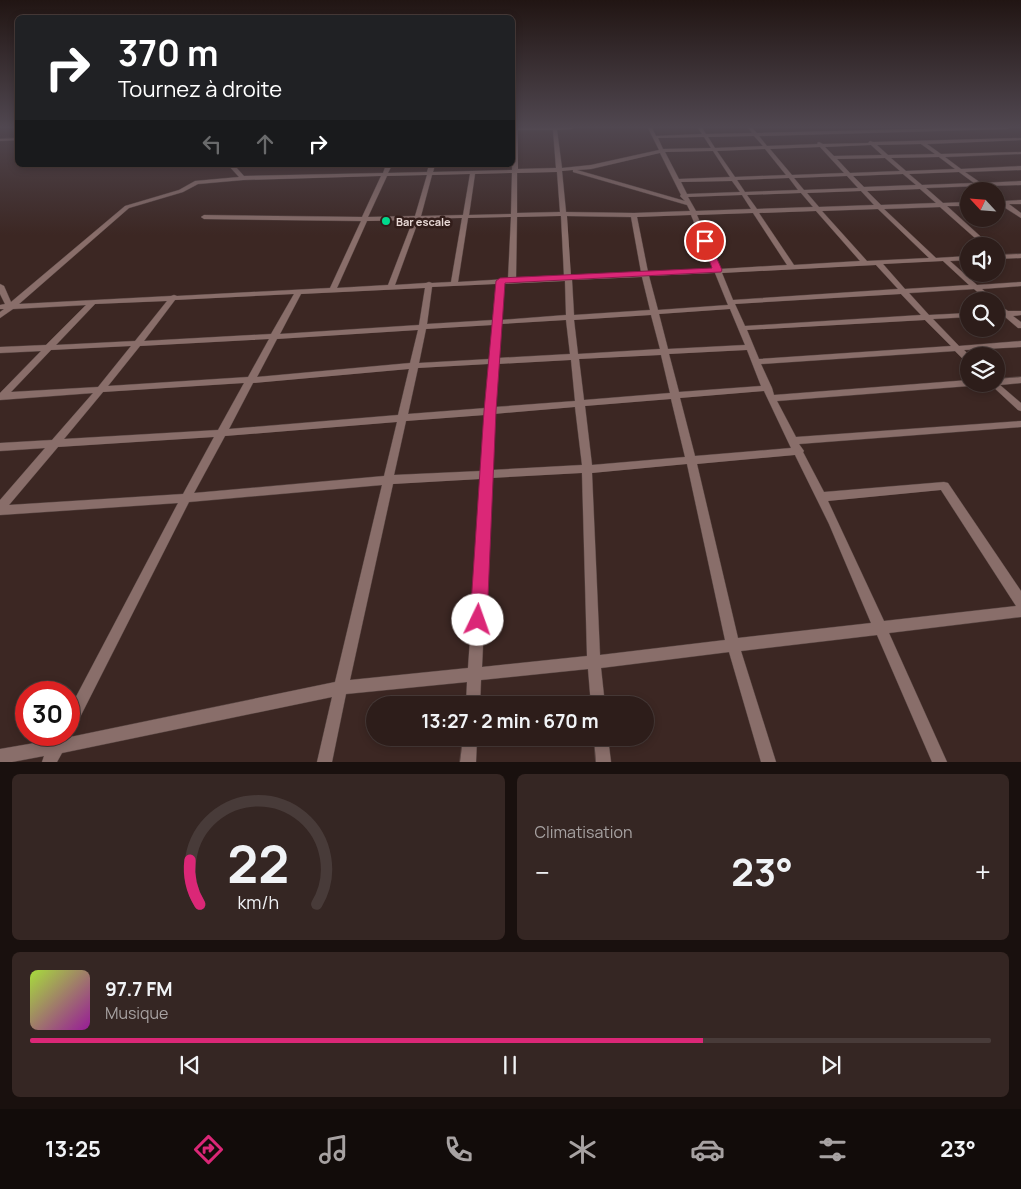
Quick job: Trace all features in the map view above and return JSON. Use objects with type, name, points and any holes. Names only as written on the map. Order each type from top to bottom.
[{"type":"street","points":[[558,164],[570,318],[587,469],[594,662],[597,696]]},
{"type":"street","points":[[0,316],[127,207],[181,191],[197,182],[243,178],[559,170],[606,164]]},
{"type":"street","points":[[667,164],[718,270],[770,393],[822,497],[940,762]]},
{"type":"street","points":[[724,164],[792,267]]},
{"type":"street","points":[[780,164],[865,263]]},
{"type":"street","points":[[839,164],[880,208],[935,260]]},
{"type":"street","points":[[895,164],[978,237]]},
{"type":"street","points":[[951,164],[975,182]]},
{"type":"street","points":[[1006,164],[1021,173]]},
{"type":"street","points":[[233,167],[243,178]]},
{"type":"street","points":[[333,289],[388,167]]},
{"type":"street","points":[[391,286],[417,218],[431,167]]},
{"type":"street","points":[[512,280],[515,167]]},
{"type":"street","points":[[676,181],[1021,168]]},
{"type":"street","points":[[571,169],[688,204],[754,210],[818,210],[960,204]]},
{"type":"street","points":[[454,283],[473,172]]},
{"type":"street","points":[[1005,184],[1021,183]]},
{"type":"street","points":[[204,217],[366,219],[563,214],[634,215],[744,194],[960,186]]},
{"type":"street","points":[[1005,203],[1021,202]]},
{"type":"street","points":[[1005,206],[1021,216]]},
{"type":"street","points":[[634,215],[645,274],[691,460],[732,645],[769,762]]},
{"type":"street","points":[[1017,256],[1021,262]]},
{"type":"street","points":[[0,309],[174,297],[960,258]]},
{"type":"street","points":[[944,259],[981,292]]},
{"type":"street","points":[[878,262],[958,350]]},
{"type":"street","points":[[474,696],[490,411],[500,281]]},
{"type":"street","points":[[324,762],[423,327],[429,284]]},
{"type":"street","points":[[0,350],[570,318],[731,304],[1021,284]]},
{"type":"street","points":[[0,286],[10,307]]},
{"type":"street","points":[[80,703],[186,498],[299,291]]},
{"type":"street","points":[[0,509],[102,388],[174,297]]},
{"type":"street","points":[[1,397],[93,302]]},
{"type":"street","points":[[1006,313],[1021,312]]},
{"type":"street","points":[[1006,313],[1021,326]]},
{"type":"street","points":[[743,328],[960,316]]},
{"type":"street","points":[[756,362],[958,350],[1021,344]]},
{"type":"street","points":[[1,397],[102,388],[250,380],[413,366],[750,347]]},
{"type":"street","points":[[1005,382],[1021,380]]},
{"type":"street","points":[[0,447],[221,434],[490,411],[675,398],[960,384]]},
{"type":"street","points":[[1004,392],[1021,408]]},
{"type":"street","points":[[0,509],[186,498],[387,480],[587,469],[691,460],[797,446],[1021,424]]},
{"type":"street","points":[[822,497],[944,486],[1021,602]]},
{"type":"street","points":[[80,737],[340,688],[476,675],[732,645],[881,630],[1021,611]]},
{"type":"street","points":[[0,756],[40,746]]},
{"type":"street","points":[[49,762],[57,746]]},
{"type":"street","points":[[468,762],[469,746]]},
{"type":"street","points":[[602,746],[604,762]]},
{"type":"place","name":"Bar escale","points":[[386,221]]},
{"type":"route","points":[[478,620],[490,411],[500,281],[718,270],[705,241]]}]
